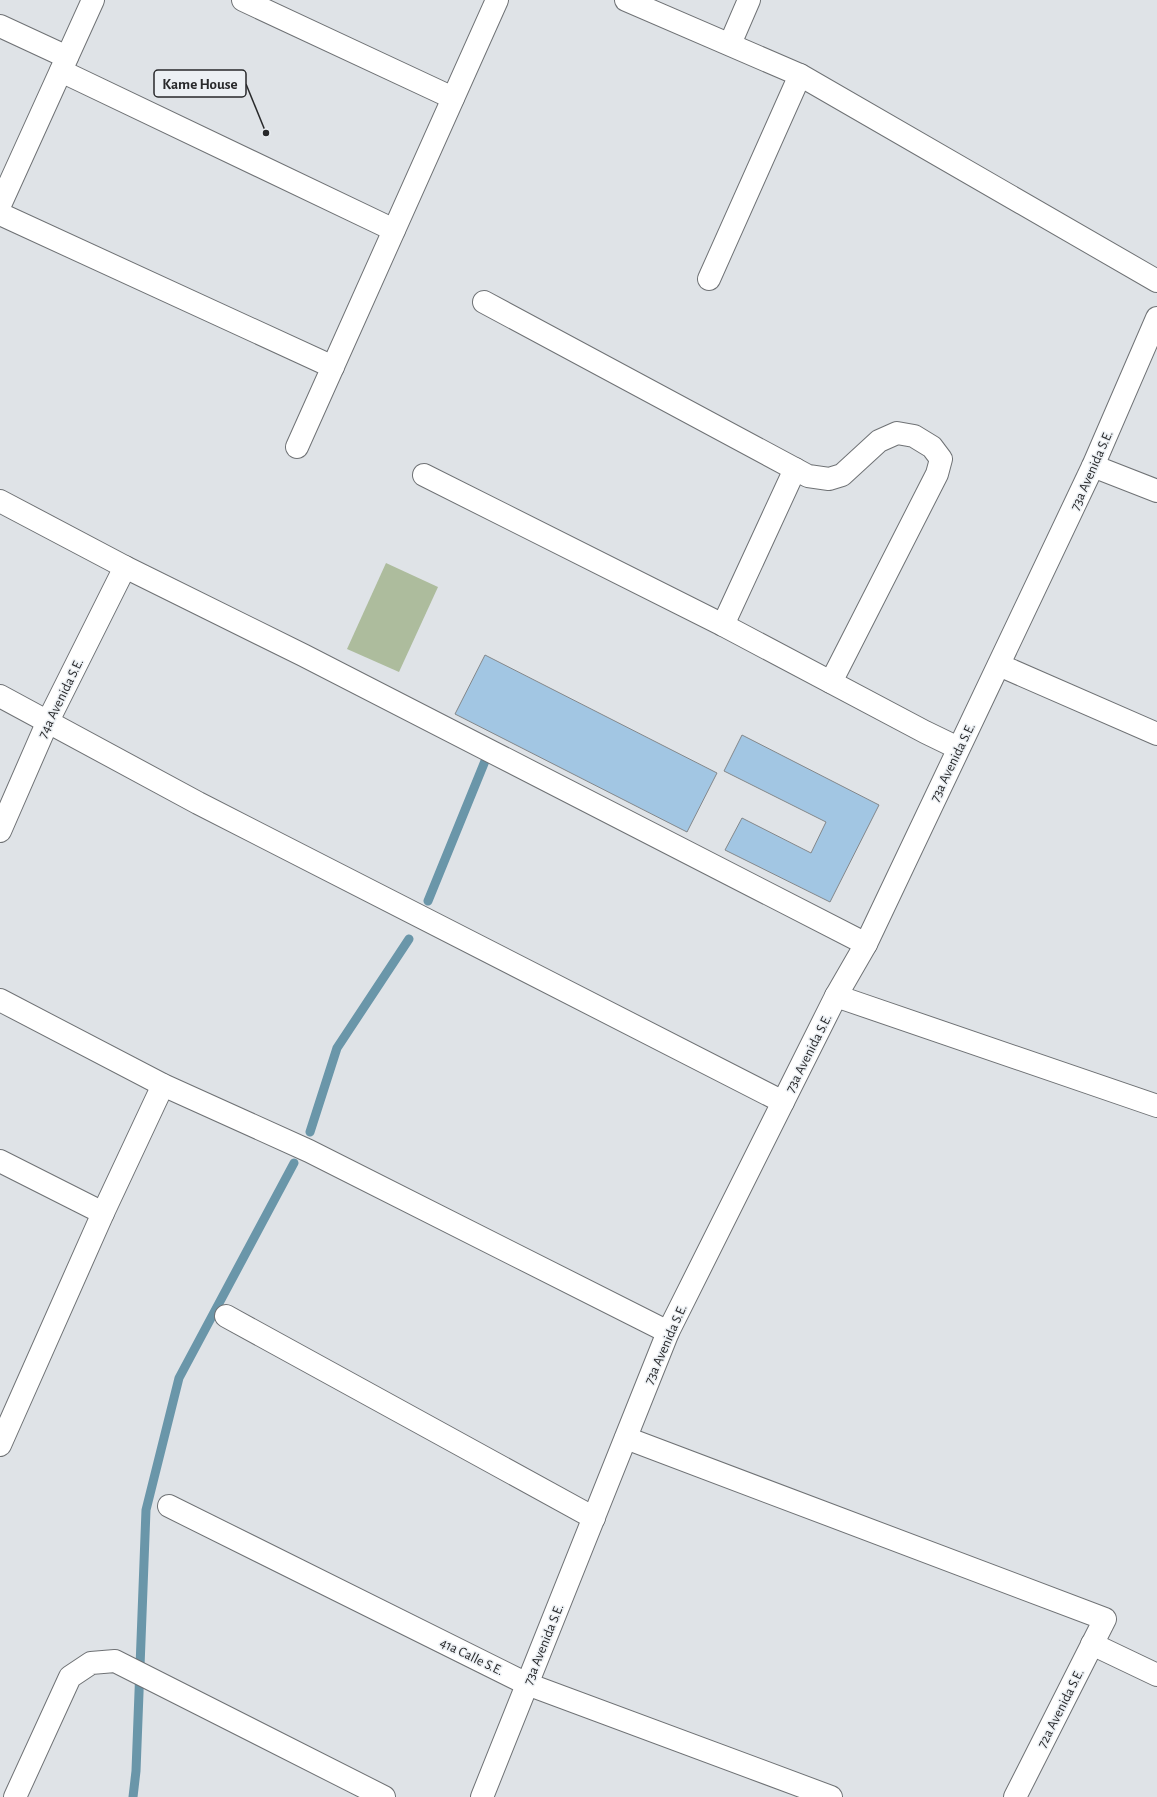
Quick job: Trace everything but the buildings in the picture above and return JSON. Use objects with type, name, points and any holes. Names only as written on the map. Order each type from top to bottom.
[{"type":"street","points":[[0,205],[93,0]]},
{"type":"street","points":[[244,0],[453,98]]},
{"type":"street","points":[[296,447],[497,0]]},
{"type":"street","points":[[626,0],[800,75],[1157,281]]},
{"type":"street","points":[[730,44],[750,0]]},
{"type":"street","points":[[0,26],[64,64],[394,230]]},
{"type":"street","points":[[709,279],[800,75]]},
{"type":"street","points":[[0,214],[332,367]]},
{"type":"street","points":[[484,302],[808,476],[829,479],[842,475],[879,441],[897,433],[914,436],[932,447],[941,459],[937,474],[831,682]]},
{"type":"street","name":"73a Avenida S.E.","points":[[482,1797],[668,1332],[836,996],[866,944],[1093,466],[1157,318]]},
{"type":"street","points":[[1093,466],[1157,491]]},
{"type":"street","points":[[723,625],[796,469]]},
{"type":"street","points":[[424,475],[723,625],[958,748]]},
{"type":"street","points":[[0,501],[125,567],[302,655],[866,944]]},
{"type":"street","name":"74a Avenida S.E.","points":[[0,831],[48,721],[125,567]]},
{"type":"street","points":[[999,665],[1157,734]]},
{"type":"street","points":[[0,696],[198,803],[783,1102]]},
{"type":"street","points":[[836,996],[1155,1099]]},
{"type":"street","points":[[0,1000],[163,1085],[309,1151],[668,1332]]},
{"type":"street","points":[[0,1445],[103,1213],[163,1085]]},
{"type":"street","points":[[0,1161],[103,1213]]},
{"type":"street","points":[[226,1316],[594,1518]]},
{"type":"street","name":"72a Avenida S.E.","points":[[626,1438],[1105,1619],[1015,1797]]},
{"type":"street","name":"41a Calle S.E.","points":[[169,1506],[527,1684],[831,1797]]},
{"type":"street","points":[[1092,1644],[1157,1675]]},
{"type":"street","points":[[15,1797],[70,1677],[91,1663],[115,1661],[384,1797]]},
{"type":"green space","points":[[386,563],[438,587],[399,672],[347,649]]},
{"type":"waterway","points":[[428,901],[485,761]]},
{"type":"waterway","points":[[310,1132],[337,1048],[409,939]]},
{"type":"waterway","points":[[133,1797],[136,1771],[146,1510],[179,1378],[294,1163]]},
{"type":"place","name":"Kame House","points":[[266,133]]}]
